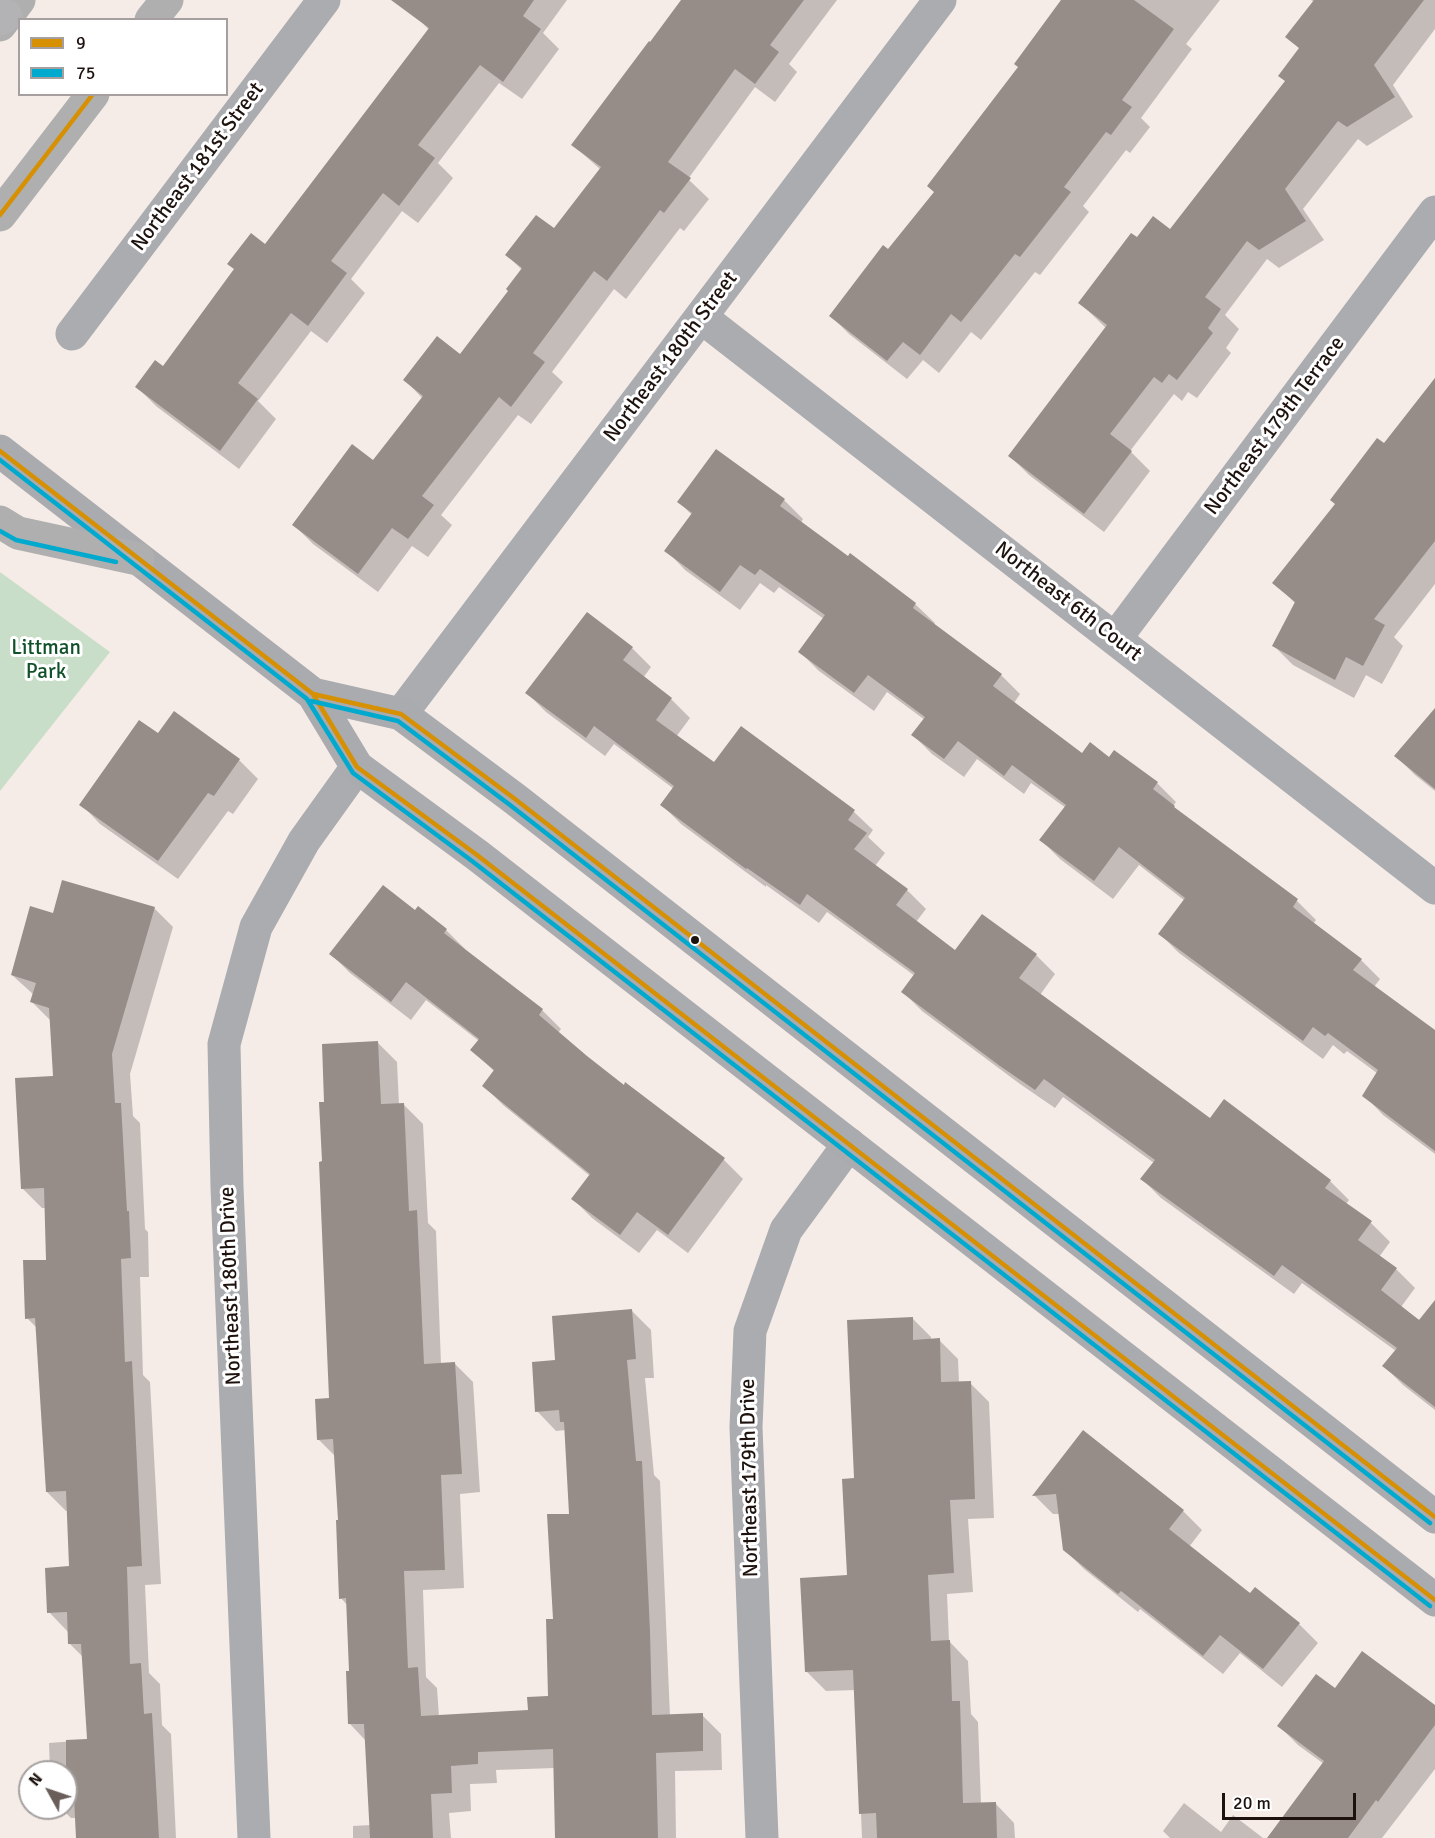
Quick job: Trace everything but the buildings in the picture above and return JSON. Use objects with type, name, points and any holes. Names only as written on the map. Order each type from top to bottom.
[{"type":"main road","points":[[154,18],[167,0]]},
{"type":"main road","points":[[0,215],[91,96]]},
{"type":"main road","points":[[0,451],[313,694],[357,767],[477,855],[1435,1600]]},
{"type":"main road","points":[[0,522],[18,532],[138,559]]},
{"type":"main road","points":[[313,694],[401,714],[515,799],[1435,1518]]},
{"type":"street","name":"Northeast 181st Street","points":[[72,334],[324,0]]},
{"type":"street","name":"Northeast 180th Street","points":[[401,714],[940,0]]},
{"type":"street","name":"Northeast 179th Terrace","points":[[1115,639],[1435,212]]},
{"type":"street","name":"Northeast 6th Court","points":[[701,317],[1435,888]]},
{"type":"street","name":"Northeast 180th Drive","points":[[254,1838],[228,1223],[224,1044],[256,927],[304,841],[357,767]]},
{"type":"street","name":"Northeast 179th Drive","points":[[762,1838],[746,1427],[750,1331],[786,1230],[849,1144]]},
{"type":"green space","name":"Littman Park","points":[[0,572],[110,652],[0,791]]},
{"type":"transit line","name":"9","points":[[0,215],[91,96]]},
{"type":"transit line","name":"9","points":[[0,451],[313,694],[357,767],[477,855],[1435,1600]]},
{"type":"transit line","name":"75","points":[[0,460],[307,699],[353,773],[472,861],[1430,1606]]},
{"type":"transit line","name":"75","points":[[0,531],[16,540],[116,562]]},
{"type":"transit line","name":"9","points":[[313,694],[401,714],[515,799],[1435,1517]]},
{"type":"transit line","name":"75","points":[[311,701],[398,721],[510,805],[1430,1523]]}]
